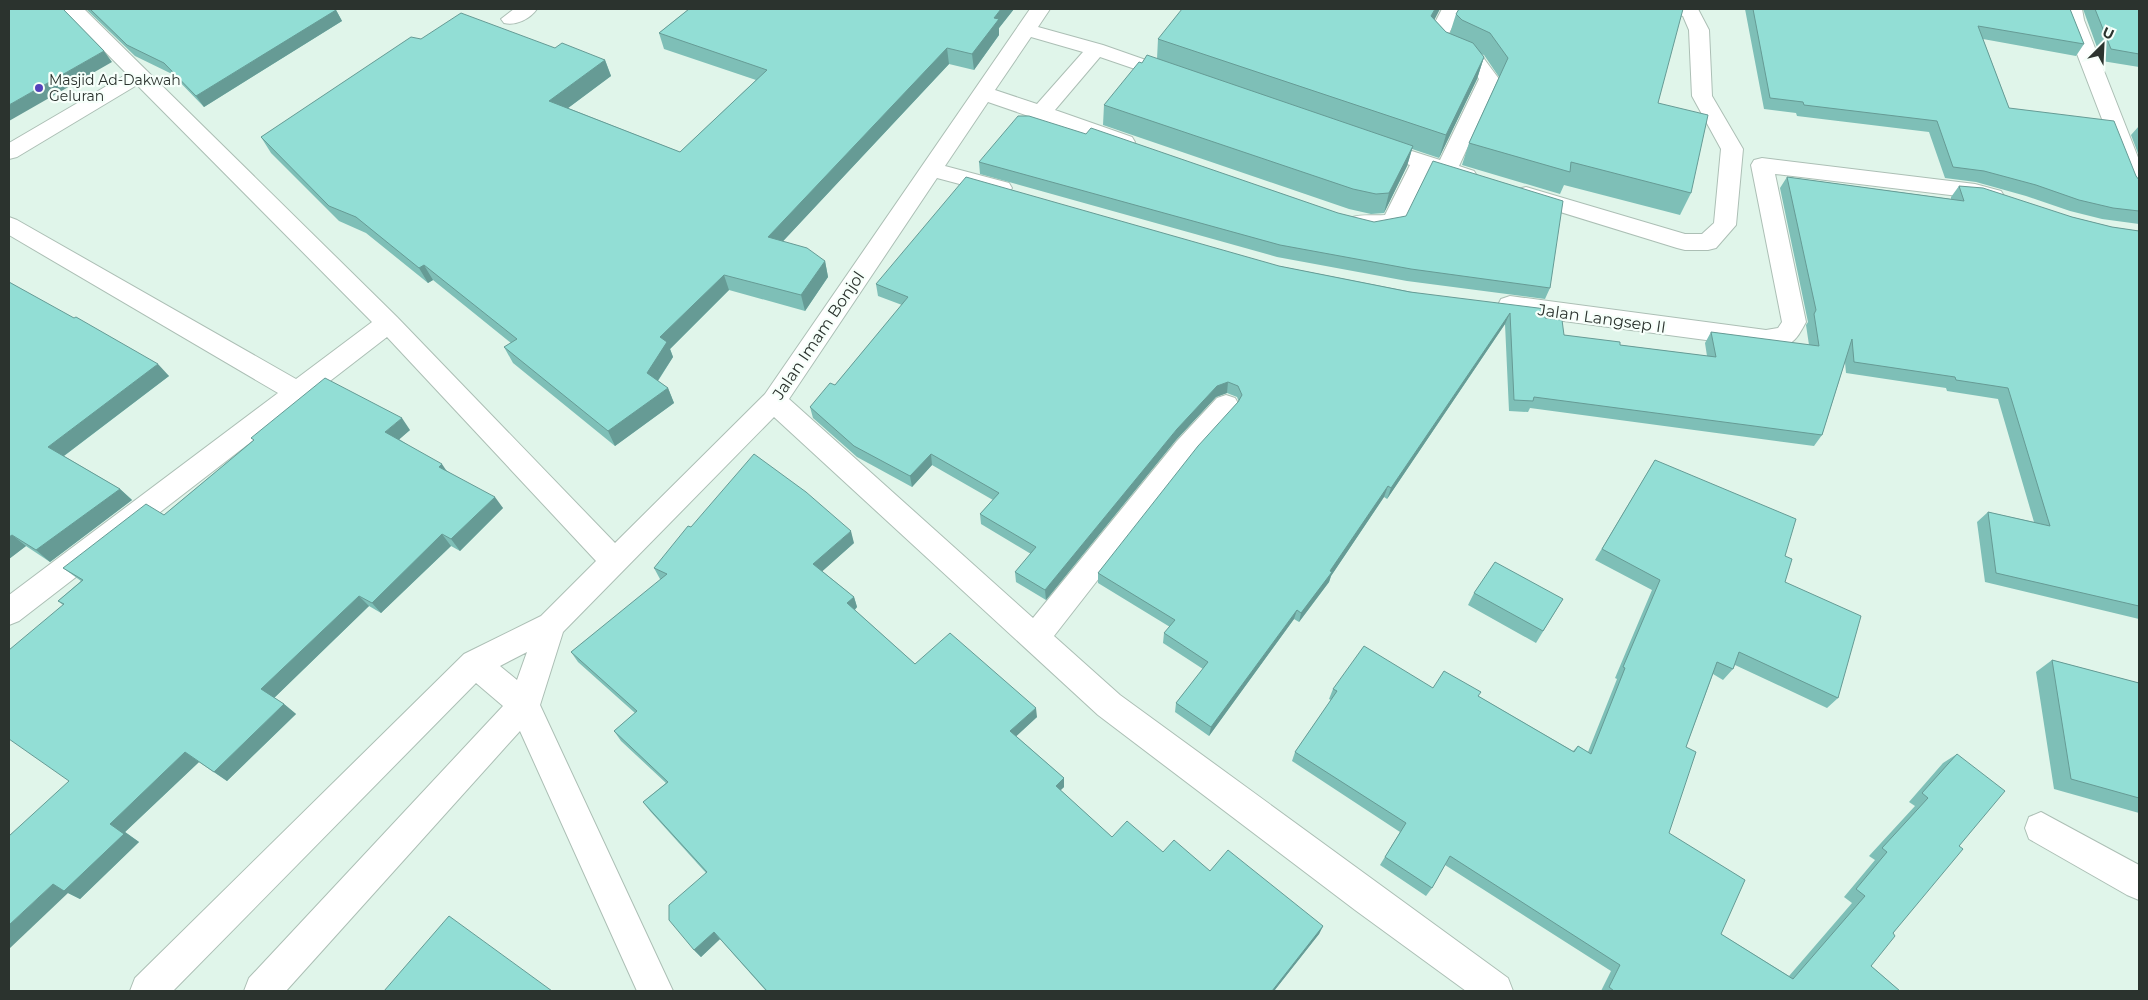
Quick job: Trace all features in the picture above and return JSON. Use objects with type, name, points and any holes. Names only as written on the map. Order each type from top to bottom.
[{"type":"street","points":[[73,9],[388,324],[615,562]]},
{"type":"street","name":"Jalan Imam Bonjol","points":[[551,625],[774,401],[1040,9]]},
{"type":"street","points":[[1446,170],[1489,79],[1475,60],[1448,48],[1437,38],[1452,9]]},
{"type":"street","points":[[1358,140],[1446,170],[1685,242],[1708,242],[1725,225],[1732,149],[1702,96],[1699,30],[1691,12],[1679,9]]},
{"type":"street","points":[[2072,9],[2074,20],[2129,137],[2139,187]]},
{"type":"street","points":[[1027,30],[1096,49],[1190,82]]},
{"type":"street","points":[[1041,113],[1096,49]]},
{"type":"street","points":[[9,152],[140,75]]},
{"type":"street","points":[[983,93],[1142,148]]},
{"type":"street","points":[[1344,218],[1371,224],[1393,222],[1423,162]]},
{"type":"street","name":"Jalan Langsep II","points":[[1486,302],[1727,335],[1766,339],[1779,338],[1787,334],[1794,322],[1762,165],[1975,192],[2009,200]]},
{"type":"street","points":[[930,169],[1022,194]]},
{"type":"street","points":[[9,225],[298,392]]},
{"type":"street","points":[[13,602],[388,324]]},
{"type":"street","points":[[774,401],[1109,705],[1495,991]]},
{"type":"street","points":[[1035,638],[1186,448],[1226,405]]},
{"type":"street","points":[[148,991],[475,664],[551,625]]},
{"type":"street","points":[[262,991],[524,705],[551,625]]},
{"type":"street","points":[[475,664],[524,705],[655,991]]},
{"type":"street","points":[[2040,828],[2139,882]]},
{"type":"building","points":[[9,9],[63,9],[104,51],[9,105]]},
{"type":"building","points":[[90,9],[336,10],[196,96],[164,63],[127,45]]},
{"type":"building","points":[[689,9],[1001,9],[994,18],[999,19],[972,54],[947,48],[768,237],[807,248],[825,261],[801,295],[724,275],[660,337],[667,342],[647,373],[668,388],[608,431],[504,347],[517,339],[424,265],[419,268],[356,217],[329,206],[261,137],[411,37],[421,39],[461,13],[555,48],[562,43],[605,60],[549,101],[680,152],[767,70],[659,33]]},
{"type":"building","points":[[1182,9],[1435,9],[1431,16],[1446,32],[1473,43],[1484,57],[1446,135],[1158,39]]},
{"type":"building","points":[[1459,9],[1683,9],[1658,103],[1708,115],[1691,193],[1571,162],[1570,172],[1469,143],[1508,58],[1490,33],[1462,20],[1456,14]]},
{"type":"building","points":[[1753,9],[2070,9],[2084,44],[1978,26],[2009,108],[2114,121],[2139,180],[2139,211],[2113,208],[2079,200],[2036,185],[1984,171],[1953,167],[1937,121],[1804,105],[1803,102],[1770,98]]},
{"type":"building","points":[[2095,9],[2139,9],[2139,54],[2111,49]]},
{"type":"building","points":[[1147,55],[1413,146],[1389,193],[1376,194],[1353,189],[1104,105],[1139,62],[1142,63]]},
{"type":"building","points":[[1018,116],[1029,116],[1086,134],[1091,128],[1338,213],[1374,222],[1406,216],[1433,161],[1563,201],[1550,288],[1411,269],[1280,245],[979,162]]},
{"type":"building","points":[[966,177],[1279,266],[1410,292],[1546,309],[1545,318],[1562,320],[1564,335],[1620,342],[1620,345],[1716,357],[1711,332],[1819,346],[1814,314],[1816,310],[1787,177],[1964,201],[1959,186],[1983,188],[2072,217],[2112,227],[2139,231],[2139,606],[1996,573],[1988,512],[2050,526],[2008,388],[1956,380],[1955,377],[1854,362],[1852,339],[1822,435],[1534,397],[1533,401],[1514,400],[1510,313],[1391,488],[1388,486],[1330,571],[1332,572],[1301,613],[1297,610],[1211,727],[1176,703],[1208,662],[1164,633],[1175,620],[1098,573],[1198,446],[1238,402],[1242,395],[1238,386],[1228,382],[1217,386],[1177,429],[1045,590],[1015,572],[1036,547],[980,514],[999,493],[931,454],[910,476],[854,446],[810,407],[830,383],[835,385],[908,297],[876,284]]},
{"type":"building","points":[[9,282],[74,318],[76,317],[158,364],[48,447],[120,489],[36,550],[12,535],[9,537]]},
{"type":"building","points":[[325,378],[402,418],[385,432],[442,464],[439,467],[495,497],[451,539],[442,534],[372,603],[359,596],[261,689],[284,704],[214,772],[185,752],[110,824],[124,834],[64,891],[53,884],[9,925],[9,836],[69,781],[9,739],[9,650],[64,604],[58,601],[83,580],[63,568],[146,504],[164,515],[254,440],[251,438]]},
{"type":"building","points":[[754,454],[806,492],[851,531],[813,564],[854,597],[847,603],[915,664],[950,633],[1036,708],[1010,731],[1064,778],[1056,786],[1112,837],[1127,821],[1163,852],[1174,840],[1210,871],[1228,850],[1323,926],[1272,991],[767,991],[714,932],[694,950],[669,920],[669,905],[707,872],[643,802],[668,782],[614,731],[637,711],[571,652],[667,574],[654,568],[688,526],[691,527]]},
{"type":"building","points":[[1655,460],[1796,519],[1785,556],[1792,559],[1785,582],[1861,616],[1838,698],[1739,652],[1733,669],[1717,662],[1686,747],[1696,752],[1669,833],[1745,880],[1721,934],[1793,979],[1865,896],[1856,889],[1887,852],[1882,848],[1928,798],[1922,793],[1957,754],[2005,791],[1959,846],[1963,849],[1893,933],[1895,936],[1871,966],[1900,991],[1614,991],[1609,987],[1620,965],[1450,856],[1432,888],[1385,857],[1406,823],[1295,752],[1337,691],[1333,689],[1364,646],[1433,688],[1444,671],[1481,692],[1478,696],[1574,752],[1578,746],[1591,754],[1625,668],[1623,667],[1660,580],[1602,549]]},
{"type":"building","points":[[1495,562],[1563,599],[1543,631],[1474,593]]},
{"type":"building","points":[[2052,660],[2139,683],[2139,798],[2071,779]]},
{"type":"building","points":[[449,916],[552,991],[384,991]]},
{"type":"place","name":"Masjid Ad-Dakwah Geluran","points":[[39,88]]}]
